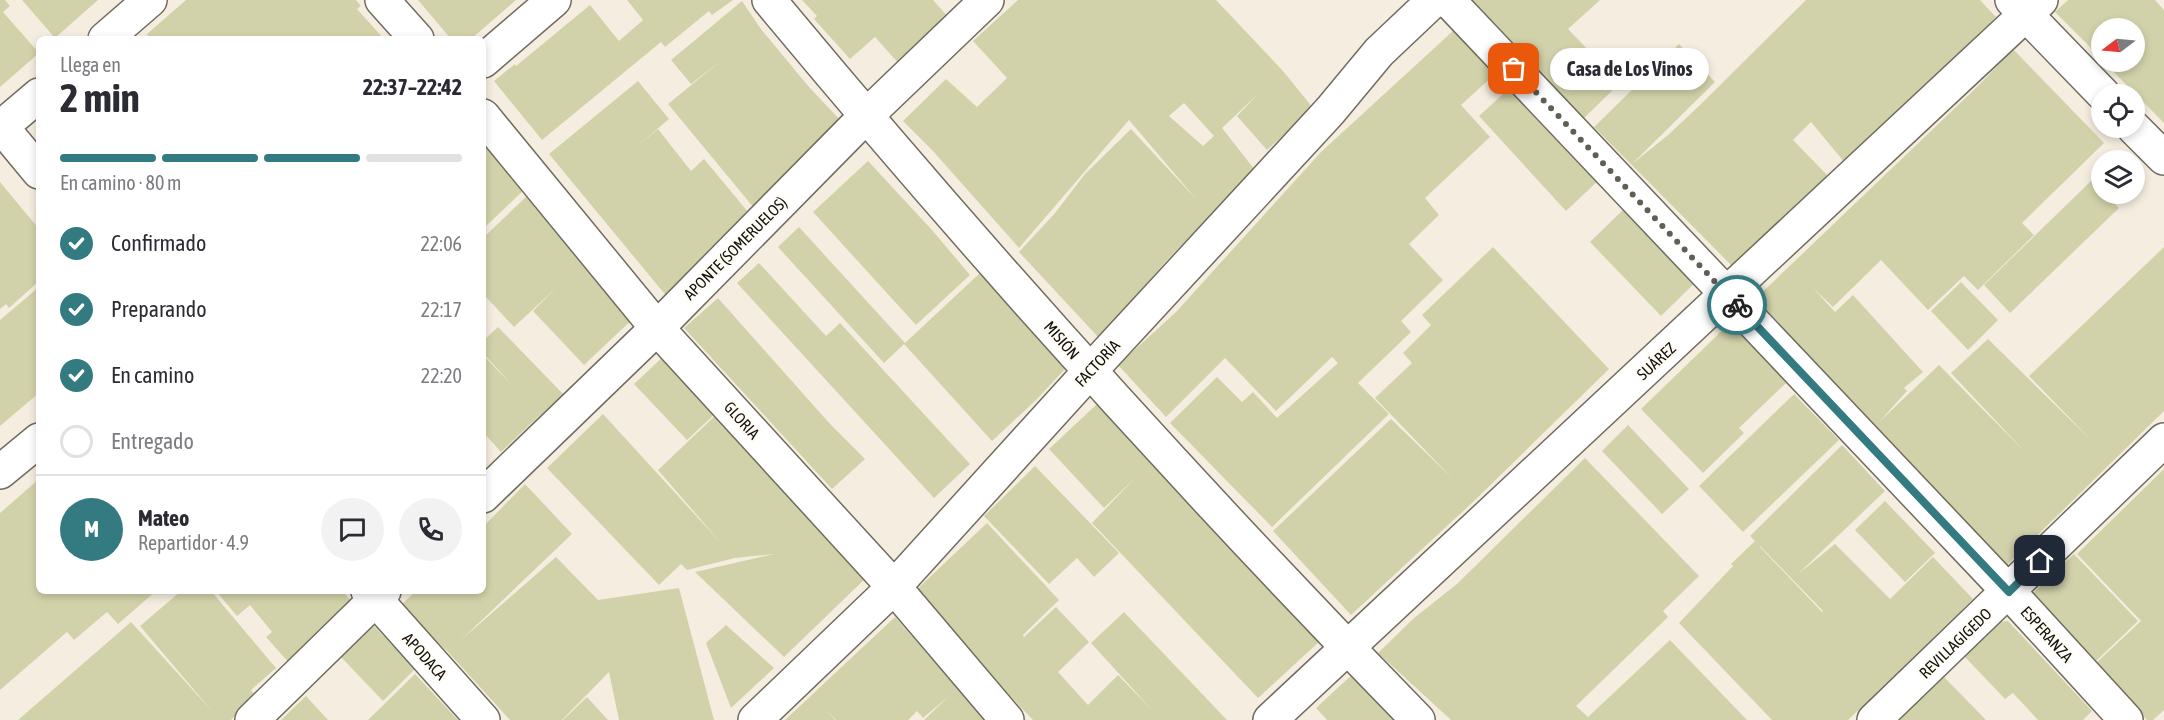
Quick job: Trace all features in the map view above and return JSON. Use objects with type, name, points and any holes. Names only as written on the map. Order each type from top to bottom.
[{"type":"street","points":[[108,36],[150,0]]},
{"type":"street","points":[[382,0],[414,36]]},
{"type":"street","points":[[486,58],[554,0]]},
{"type":"street","name":"MISIÓN","points":[[769,0],[866,116],[1090,371],[1418,720]]},
{"type":"street","name":"APONTE (SOMERUELOS)","points":[[486,493],[657,328],[866,116],[987,0]]},
{"type":"street","name":"FACTORÍA","points":[[755,720],[894,587],[1330,111],[1379,52],[1434,0]]},
{"type":"street","name":"ESPERANZA","points":[[1448,0],[2009,592],[2126,720]]},
{"type":"street","points":[[2026,5],[2094,84]]},
{"type":"street","name":"SUÁREZ","points":[[1270,720],[1727,294],[2026,5]]},
{"type":"street","points":[[36,98],[1,127],[36,168]]},
{"type":"street","name":"GLORIA","points":[[486,120],[657,328],[894,587],[1007,720]]},
{"type":"street","points":[[2144,138],[2164,158]]},
{"type":"street","name":"REVILLAGIGEDO","points":[[1874,720],[2164,440]]},
{"type":"street","points":[[0,472],[36,442]]},
{"type":"street","points":[[252,720],[376,594]]},
{"type":"street","name":"APODACA","points":[[376,594],[483,720]]},
{"type":"building","points":[[0,0],[5,0],[10,6],[3,12],[36,50],[36,56],[0,87]]},
{"type":"building","points":[[22,0],[98,0],[57,36],[53,36]]},
{"type":"building","points":[[186,0],[356,0],[361,6],[357,9],[381,36],[149,36],[147,34]]},
{"type":"building","points":[[418,0],[516,0],[474,36],[448,36]]},
{"type":"building","points":[[627,0],[733,0],[712,15],[709,11],[665,47],[661,42],[542,140],[494,81],[515,64],[516,66],[590,5],[619,41],[643,20]]},
{"type":"building","points":[[802,0],[933,0],[950,19],[900,65],[875,37],[850,59],[814,19],[817,16]]},
{"type":"building","points":[[1018,0],[1216,0],[1283,71],[1313,108],[1267,150],[1237,116],[1258,94],[1222,128],[1255,170],[1167,260],[1099,338],[1019,252],[1055,213],[1085,174],[1131,129],[1197,200],[1129,120],[1019,248],[932,150],[903,121],[946,79],[977,107],[1007,78],[973,41]],"holes":[[[1184,103],[1214,136],[1203,146],[1169,116]]]},
{"type":"building","points":[[1465,0],[1600,0],[1568,29],[1620,83],[1580,122]]},
{"type":"building","points":[[1806,0],[1980,0],[1996,17],[1845,163],[1811,122],[1793,140],[1830,178],[1736,270],[1594,127],[1679,44],[1715,82],[1632,164],[1700,105]]},
{"type":"building","points":[[2068,0],[2155,0],[2164,10],[2164,123],[2145,104],[2145,84],[2126,84],[2114,72],[2145,72],[2145,18],[2091,18],[2091,48],[2055,12]]},
{"type":"building","points":[[742,1],[761,29],[809,87],[843,123],[781,178],[754,208],[668,104],[722,60],[691,84],[671,60]]},
{"type":"building","points":[[1454,30],[1495,74],[1461,105],[1490,137],[1425,198],[1439,215],[1409,244],[1443,280],[1401,321],[1411,332],[1358,383],[1389,414],[1272,527],[1170,423],[1217,377],[1242,402],[1253,392],[1277,418],[1338,363],[1332,357],[1276,411],[1225,358],[1166,417],[1118,365],[1176,312],[1321,152]]},
{"type":"building","points":[[2013,49],[2091,130],[2091,138],[2099,138],[2104,143],[2097,150],[2091,150],[2091,156],[2022,223],[2034,235],[1978,290],[1964,276],[1928,310],[1881,260],[1833,307],[1813,288],[1835,312],[1853,295],[1923,372],[1904,388],[1907,391],[1879,422],[1939,365],[2026,453],[1951,373],[1988,339],[2091,440],[2029,376],[2164,247],[2164,411],[2005,567],[1753,301],[1978,86]]},
{"type":"building","points":[[638,81],[669,119],[636,147],[658,129],[691,171],[704,159],[749,213],[668,298],[549,154]]},
{"type":"building","points":[[1514,84],[1601,178],[1566,211],[1479,116]]},
{"type":"building","points":[[486,145],[526,188],[486,226]]},
{"type":"building","points":[[868,161],[970,275],[916,325],[813,212]]},
{"type":"building","points":[[2091,181],[2091,204],[2115,204],[2119,208],[2010,313],[1984,285]]},
{"type":"building","points":[[0,182],[36,225],[36,284],[9,308],[6,304],[0,309]]},
{"type":"building","points":[[531,192],[637,315],[584,365],[533,311],[556,288],[514,327],[486,297],[486,235]]},
{"type":"building","points":[[1628,205],[1699,279],[1661,316],[1590,242]]},
{"type":"building","points":[[799,227],[905,343],[980,273],[1066,368],[992,441],[904,344],[884,363],[778,247]]},
{"type":"building","points":[[1493,247],[1609,369],[1474,501],[1351,615],[1273,531],[1391,419],[1451,477],[1375,398],[1412,363],[1403,353],[1431,325],[1422,315]]},
{"type":"building","points":[[759,263],[826,336],[840,323],[970,464],[934,498],[737,283]]},
{"type":"building","points":[[1961,282],[1998,320],[1968,350],[1931,311]]},
{"type":"building","points":[[36,290],[36,396],[0,426],[0,320]]},
{"type":"building","points":[[718,298],[831,425],[865,459],[832,489],[684,328]]},
{"type":"building","points":[[1730,323],[1787,382],[1739,428],[1744,433],[1703,473],[1641,409]]},
{"type":"building","points":[[498,327],[565,396],[540,415],[501,452],[486,435],[486,358],[512,385],[486,356],[486,338]]},
{"type":"building","points":[[665,355],[718,411],[687,440],[634,384]]},
{"type":"building","points":[[1794,394],[1839,440],[1743,532],[1699,486]]},
{"type":"building","points":[[1097,404],[1178,488],[1319,642],[1258,698],[1092,523],[1134,479],[1104,508],[1049,449]]},
{"type":"building","points":[[718,413],[867,577],[784,657],[695,572],[774,554],[735,558],[687,570],[681,564],[659,585],[547,468],[603,414],[721,543],[658,470]]},
{"type":"building","points":[[1628,425],[1689,489],[1662,514],[1602,451]]},
{"type":"building","points":[[1842,445],[1885,491],[1798,574],[1835,544],[1890,599],[1933,557],[1973,599],[1848,720],[1772,720],[1679,623],[1733,566],[1731,564],[1755,541],[1750,536]],"holes":[[[1760,546],[1823,611],[1822,612]]]},
{"type":"building","points":[[1585,458],[1699,576],[1663,611],[1668,617],[1576,706],[1588,717],[1670,640],[1747,720],[1451,720],[1378,653],[1414,618],[1457,584]]},
{"type":"building","points":[[1035,466],[1119,553],[1094,577],[1077,558],[1049,584],[984,516]]},
{"type":"building","points":[[2164,469],[2164,710],[2153,720],[2147,720],[2095,664],[2141,621],[2077,554]]},
{"type":"building","points":[[36,482],[36,594],[153,594],[118,624],[107,612],[74,640],[67,632],[0,690],[0,513]]},
{"type":"building","points":[[525,484],[572,534],[461,640],[556,557],[598,600],[679,588],[714,720],[619,720],[609,672],[562,720],[510,720],[448,652],[400,606],[413,594],[486,594],[486,524]]},
{"type":"building","points":[[1885,501],[1935,553],[1905,582],[1855,530]]},
{"type":"building","points":[[987,523],[1059,600],[1023,635],[1024,637],[1056,607],[1089,642],[1058,672],[1088,705],[1118,675],[1153,711],[1091,643],[1124,612],[1227,720],[1033,720],[913,593]]},
{"type":"building","points":[[2074,554],[2138,621],[2093,664],[2029,597]]},
{"type":"building","points":[[177,594],[214,594],[276,668],[251,690],[255,695],[231,720],[18,720],[131,622],[212,711],[140,626]]},
{"type":"building","points":[[219,594],[345,594],[354,604],[290,664],[266,637],[272,632],[250,605],[237,616]]},
{"type":"building","points":[[895,617],[985,720],[924,720],[949,696],[923,718],[917,711],[908,720],[836,720],[826,710],[835,720],[785,720]]},
{"type":"building","points":[[2008,621],[2092,711],[2083,720],[2038,720],[2013,693],[2005,699],[1963,655],[1998,622]]},
{"type":"building","points":[[373,625],[415,669],[383,701],[340,656]]},
{"type":"building","points":[[726,625],[774,668],[731,708],[706,643]]},
{"type":"building","points":[[1356,671],[1401,720],[1327,720],[1316,708]]},
{"type":"building","points":[[415,674],[458,720],[368,720]]},
{"type":"building","points":[[1944,677],[1986,720],[1900,720],[1915,705]]},
{"type":"building","points":[[306,696],[328,720],[281,720]]},
{"type":"building","points":[[587,697],[608,720],[563,720]]},
{"type":"way so far","points":[[1514,69],[1737,305]]},
{"type":"place","name":"Casa de Los Vinos","points":[[1514,69]]},
{"type":"route","points":[[1737,305],[2009,592],[2040,561]]}]
